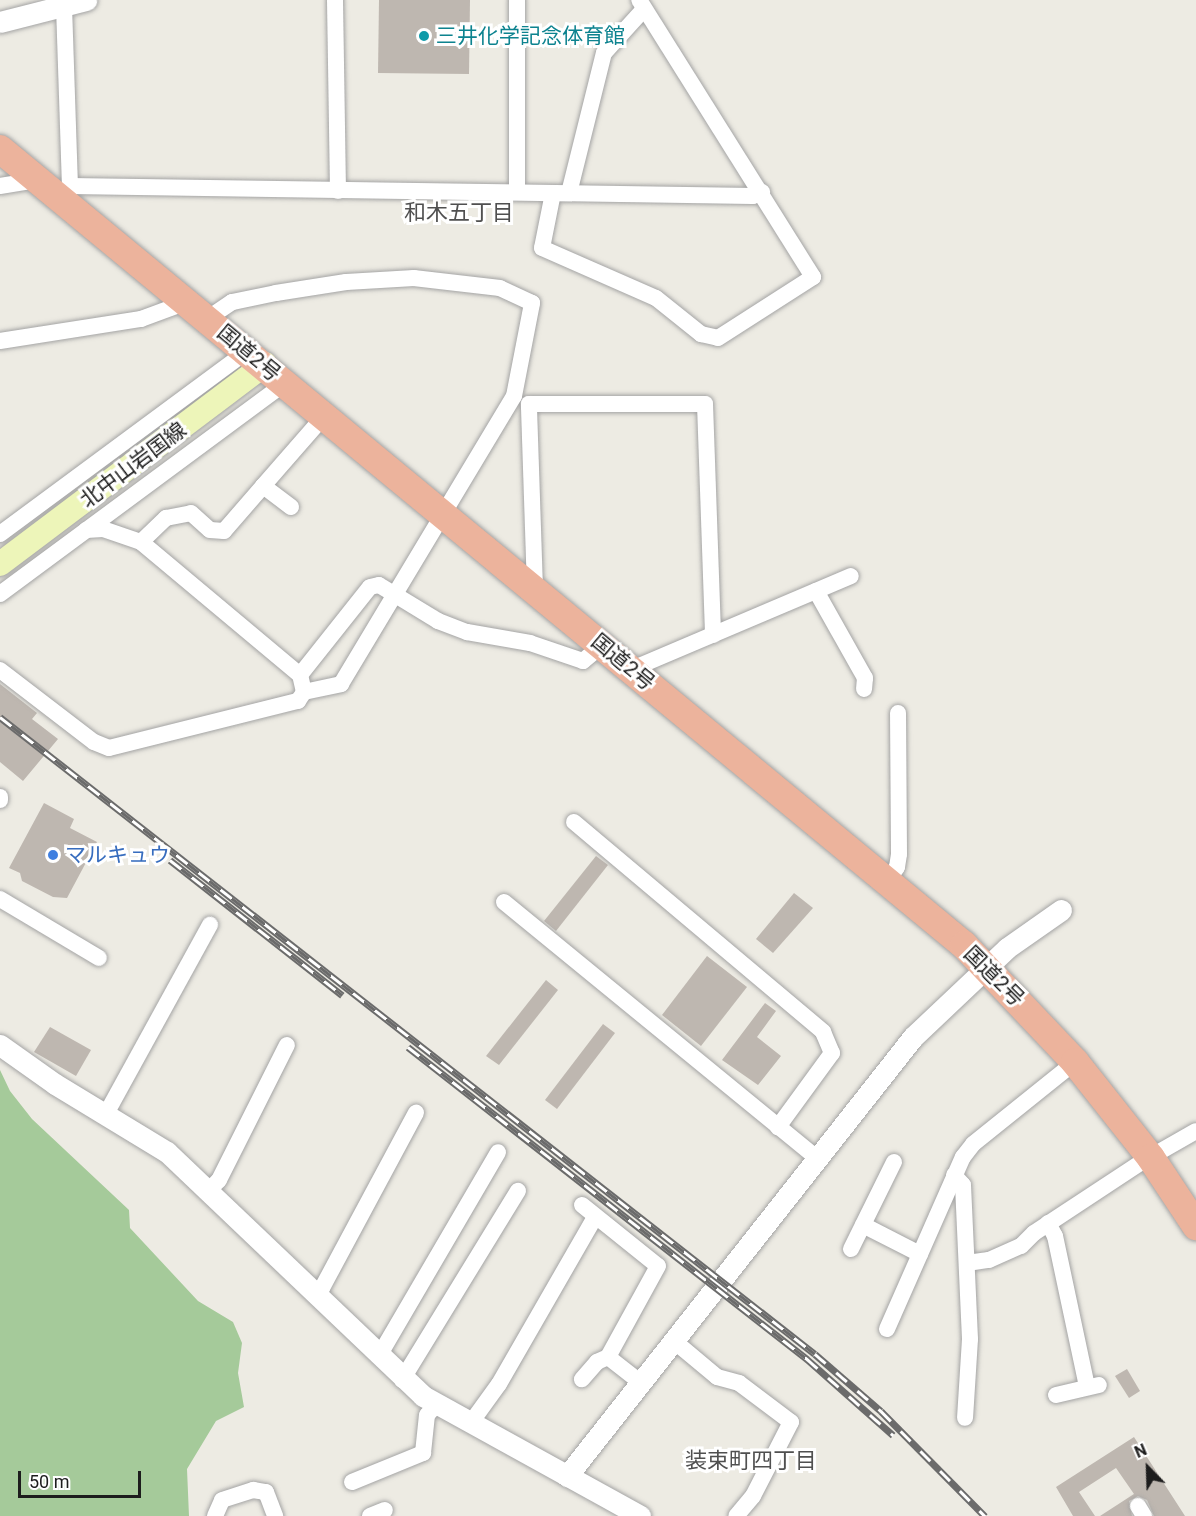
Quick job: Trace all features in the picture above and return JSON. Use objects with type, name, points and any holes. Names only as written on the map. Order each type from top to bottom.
[{"type":"highway","name":"国道2号","points":[[0,149],[54,188],[443,516],[603,644],[887,881],[985,967],[1075,1062],[1151,1158],[1196,1226]]},
{"type":"main road","name":"北中山岩国線","points":[[0,564],[266,366]]},
{"type":"street","points":[[0,22],[86,0]]},
{"type":"street","points":[[335,0],[338,191]]},
{"type":"street","points":[[517,0],[517,192]]},
{"type":"street","points":[[641,4],[762,192],[813,277],[718,338],[701,334],[656,298],[542,248],[604,52],[641,4]]},
{"type":"street","points":[[54,188],[64,6]]},
{"type":"street","points":[[0,186],[753,196],[762,192]]},
{"type":"street","points":[[0,341],[197,310],[346,282],[414,278],[452,281],[500,288],[527,297],[532,303],[514,396],[341,684],[304,692],[298,701],[109,748],[94,742],[0,670]]},
{"type":"street","points":[[0,534],[44,502],[266,366]]},
{"type":"street","points":[[0,594],[86,530],[266,366]]},
{"type":"street","points":[[535,589],[528,404],[705,404],[713,634]]},
{"type":"street","points":[[141,542],[166,518],[191,513],[210,530],[224,531],[324,416]]},
{"type":"street","points":[[264,486],[291,507]]},
{"type":"street","points":[[86,530],[103,529],[141,542],[300,675],[304,692]]},
{"type":"street","points":[[634,672],[713,634],[851,576]]},
{"type":"street","points":[[300,675],[370,587],[379,585],[438,621],[467,632],[530,643],[582,661],[603,644]]},
{"type":"street","points":[[816,591],[865,678],[864,689]]},
{"type":"street","points":[[887,881],[897,867],[899,854],[898,713]]},
{"type":"street","points":[[574,822],[823,1032],[832,1053],[778,1127]]},
{"type":"street","points":[[0,899],[99,958]]},
{"type":"street","points":[[504,902],[818,1159]]},
{"type":"street","points":[[567,1476],[913,1038],[985,967],[1061,910]]},
{"type":"street","points":[[106,1114],[210,925]]},
{"type":"street","points":[[0,1045],[167,1152],[209,1190],[402,1380],[436,1405],[470,1425],[567,1476],[632,1514]]},
{"type":"street","points":[[209,1190],[219,1180],[287,1045]]},
{"type":"street","points":[[888,1329],[954,1175],[973,1144],[1075,1062]]},
{"type":"street","points":[[313,1294],[322,1288],[416,1113]]},
{"type":"street","points":[[967,1263],[988,1260],[1021,1246],[1048,1223],[1196,1131]]},
{"type":"street","points":[[379,1356],[498,1152]]},
{"type":"street","points":[[851,1249],[894,1162]]},
{"type":"street","points":[[954,1175],[963,1185],[967,1263],[970,1339],[965,1418]]},
{"type":"street","points":[[402,1380],[518,1191]]},
{"type":"street","points":[[582,1205],[658,1266],[608,1358],[597,1362],[582,1379]]},
{"type":"street","points":[[470,1425],[499,1384],[595,1217]]},
{"type":"street","points":[[1048,1223],[1055,1236],[1093,1386],[1056,1395]]},
{"type":"street","points":[[863,1226],[920,1254]]},
{"type":"street","points":[[674,1341],[717,1377],[740,1383],[791,1422],[753,1496],[736,1516]]},
{"type":"street","points":[[608,1358],[640,1382]]},
{"type":"street","points":[[352,1482],[423,1454],[427,1415],[436,1405]]},
{"type":"street","points":[[214,1516],[222,1500],[253,1490],[266,1492],[275,1516]]},
{"type":"green space","points":[[0,1070],[10,1091],[32,1119],[129,1210],[130,1228],[198,1301],[233,1322],[242,1343],[238,1373],[244,1407],[216,1421],[187,1469],[189,1516],[0,1516]]},
{"type":"building","name":"三井化学記念体育館","points":[[379,0],[470,0],[469,74],[378,73]]},
{"type":"building","points":[[0,684],[37,713],[32,719],[58,739],[23,781],[0,762]]},
{"type":"building","name":"マルキュウ","points":[[44,803],[74,819],[70,828],[97,842],[67,898],[53,897],[22,881],[20,873],[9,868]]},
{"type":"building","points":[[596,856],[608,865],[556,931],[544,921]]},
{"type":"building","points":[[794,893],[813,908],[773,953],[756,939]]},
{"type":"building","points":[[707,956],[747,987],[701,1046],[662,1015]]},
{"type":"building","points":[[546,980],[558,990],[499,1065],[486,1056]]},
{"type":"building","points":[[765,1003],[776,1011],[757,1037],[781,1056],[758,1085],[722,1060]]},
{"type":"building","points":[[603,1024],[615,1033],[557,1109],[545,1100]]},
{"type":"building","points":[[50,1027],[91,1050],[76,1076],[34,1052]]},
{"type":"building","points":[[1127,1369],[1140,1391],[1129,1398],[1115,1376]]},
{"type":"building","points":[[1134,1437],[1185,1516],[1154,1516],[1147,1500],[1138,1496],[1129,1501],[1132,1516],[1100,1516],[1134,1494],[1116,1468],[1079,1492],[1095,1516],[1073,1516],[1056,1487]]},
{"type":"railway","points":[[0,717],[815,1354],[881,1411],[985,1516]]},
{"type":"railway","points":[[170,860],[342,995]]},
{"type":"railway","points":[[408,1047],[807,1359],[893,1435]]},
{"type":"place","name":"三井化学記念体育館","points":[[424,36]]},
{"type":"place","name":"マルキュウ","points":[[53,855]]},
{"type":"district","name":"和木五丁目","points":[[459,213]]},
{"type":"district","name":"装束町四丁目","points":[[751,1461]]}]
